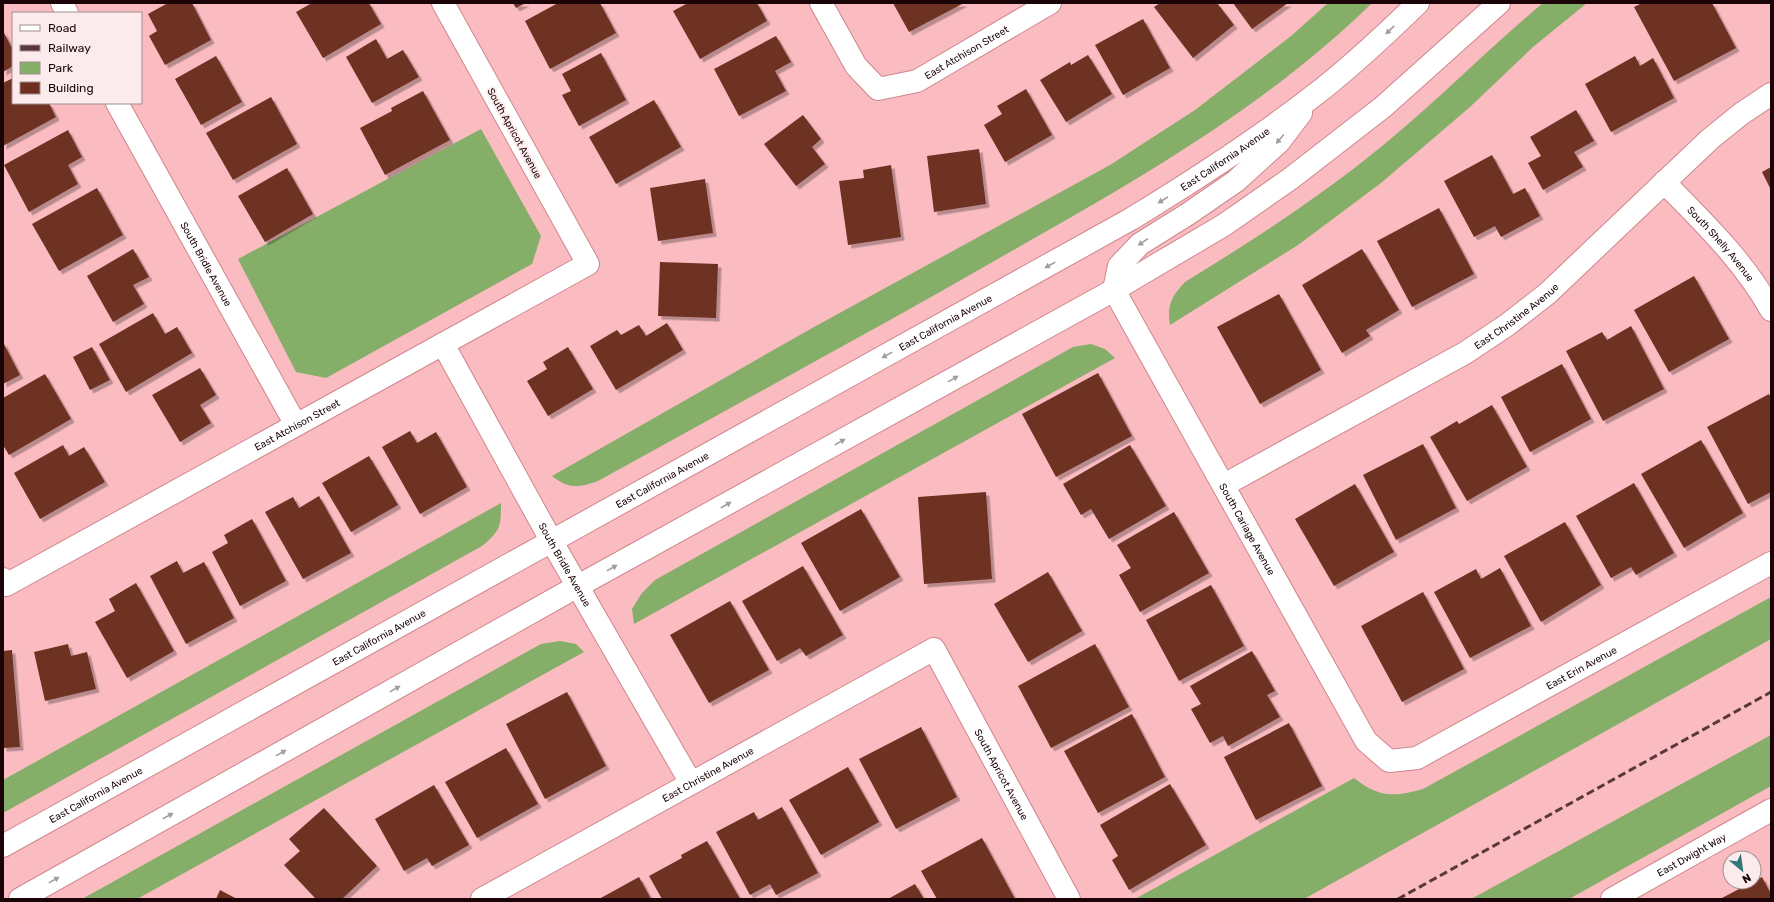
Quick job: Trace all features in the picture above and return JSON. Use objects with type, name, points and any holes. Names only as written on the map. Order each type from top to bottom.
[{"type":"street","points":[[62,3],[66,12]]},
{"type":"street","name":"South Apricot Avenue","points":[[443,3],[588,264]]},
{"type":"street","name":"East Atchison Street","points":[[821,3],[856,66],[878,89],[917,81],[1050,3]]},
{"type":"street","name":"East California Avenue","points":[[3,846],[1131,219],[1200,176],[1312,97],[1381,38],[1418,3]]},
{"type":"street","points":[[20,899],[578,586],[1114,290],[1224,225],[1290,179],[1383,108],[1499,3]]},
{"type":"street","name":"East Christine Avenue","points":[[1224,485],[1465,353],[1507,325],[1548,293],[1710,139],[1741,114],[1771,94]]},
{"type":"street","name":"East California Avenue","points":[[1114,290],[1119,266],[1140,244],[1188,214],[1236,181],[1279,142],[1312,97]]},
{"type":"street","name":"South Bridle Avenue","points":[[118,104],[296,425]]},
{"type":"street","name":"South Shelly Avenue","points":[[1664,182],[1733,253],[1758,287],[1771,310]]},
{"type":"street","name":"East Atchison Street","points":[[5,582],[296,425],[588,264]]},
{"type":"street","name":"South Cariage Avenue","points":[[1114,290],[1366,741],[1389,761]]},
{"type":"street","name":"South Bridle Avenue","points":[[443,344],[552,542],[691,783]]},
{"type":"street","name":"East Erin Avenue","points":[[1389,761],[1417,758],[1771,563]]},
{"type":"street","name":"South Apricot Avenue","points":[[934,649],[1069,899]]},
{"type":"street","name":"East Christine Avenue","points":[[482,899],[934,649]]},
{"type":"street","name":"East Dwight Way","points":[[1612,899],[1771,810]]},
{"type":"green space","points":[[1328,3],[1372,3],[1331,41],[1287,77],[1196,142],[1148,172],[953,285],[598,481],[585,485],[574,486],[563,483],[552,476],[814,327],[1110,165],[1195,110],[1291,36]]},
{"type":"green space","points":[[1543,3],[1587,3],[1533,47],[1470,107],[1381,183],[1298,245],[1170,325],[1169,312],[1171,302],[1176,292],[1185,282],[1288,216],[1363,161],[1407,125]]},
{"type":"green space","points":[[481,129],[541,236],[532,264],[326,378],[296,372],[238,259]]},
{"type":"green space","points":[[1091,344],[1105,349],[1115,358],[634,624],[632,609],[642,593],[655,580],[1073,347]]},
{"type":"green space","points":[[501,503],[501,518],[498,528],[493,536],[482,546],[3,813],[3,780]]},
{"type":"green space","points":[[1771,597],[1771,639],[1304,899],[1135,899],[1354,778],[1371,789],[1387,794],[1404,793],[1423,789]]},
{"type":"green space","points":[[560,641],[576,644],[584,652],[137,899],[82,899],[541,644]]},
{"type":"green space","points":[[1771,735],[1771,786],[1569,899],[1471,899]]},
{"type":"building","points":[[168,3],[192,3],[211,40],[165,65],[149,36],[157,31],[148,14]]},
{"type":"building","points":[[312,3],[369,3],[381,24],[323,58],[296,12]]},
{"type":"building","points":[[513,3],[526,3],[516,8]]},
{"type":"building","points":[[558,3],[600,3],[616,33],[550,69],[525,21]]},
{"type":"building","points":[[688,3],[757,3],[767,21],[700,59],[673,11]]},
{"type":"building","points":[[893,3],[964,3],[909,32]]},
{"type":"building","points":[[1160,3],[1217,3],[1234,25],[1193,58],[1154,7]]},
{"type":"building","points":[[1233,3],[1288,3],[1252,29]]},
{"type":"building","points":[[1642,3],[1712,3],[1736,48],[1674,81],[1634,7]]},
{"type":"building","points":[[1143,19],[1170,68],[1123,95],[1095,45]]},
{"type":"building","points":[[3,31],[12,48],[12,67],[3,72]]},
{"type":"building","points":[[776,36],[791,62],[775,71],[786,91],[739,116],[714,69]]},
{"type":"building","points":[[376,39],[387,59],[403,50],[419,77],[372,103],[346,57]]},
{"type":"building","points":[[601,53],[626,100],[579,126],[562,95],[571,91],[562,74]]},
{"type":"building","points":[[1088,55],[1112,94],[1066,122],[1040,80],[1070,62],[1071,65]]},
{"type":"building","points":[[216,56],[242,102],[201,125],[175,79]]},
{"type":"building","points":[[1635,56],[1640,66],[1653,58],[1674,98],[1611,132],[1585,84]]},
{"type":"building","points":[[12,78],[12,104],[50,104],[56,117],[3,146],[3,83]]},
{"type":"building","points":[[1026,89],[1052,135],[1005,162],[984,125],[1002,114],[997,106]]},
{"type":"building","points":[[423,91],[450,140],[385,175],[360,128],[392,111],[391,108]]},
{"type":"building","points":[[271,97],[297,144],[233,180],[206,133]]},
{"type":"building","points":[[654,100],[681,147],[616,184],[589,137]]},
{"type":"building","points":[[1576,110],[1594,141],[1574,152],[1583,167],[1543,190],[1528,163],[1541,156],[1530,137]]},
{"type":"building","points":[[803,115],[821,139],[812,147],[825,164],[796,186],[764,144]]},
{"type":"building","points":[[68,130],[82,157],[68,165],[78,184],[29,212],[4,165]]},
{"type":"building","points":[[979,149],[986,204],[934,212],[927,156]]},
{"type":"building","points":[[1492,155],[1513,194],[1525,188],[1540,216],[1501,237],[1495,226],[1474,237],[1444,181]]},
{"type":"building","points":[[891,165],[901,237],[848,245],[839,181],[864,178],[863,170]]},
{"type":"building","points":[[1771,167],[1771,190],[1762,172]]},
{"type":"building","points":[[287,168],[313,214],[265,242],[238,196]]},
{"type":"building","points":[[705,179],[713,233],[658,241],[650,188]]},
{"type":"building","points":[[97,188],[123,235],[59,271],[32,224]]},
{"type":"building","points":[[1439,208],[1474,274],[1412,307],[1377,241]]},
{"type":"building","points":[[133,249],[149,277],[133,285],[144,304],[113,322],[87,276]]},
{"type":"building","points":[[1362,249],[1399,310],[1366,330],[1370,336],[1342,353],[1302,285]]},
{"type":"building","points":[[660,262],[718,264],[716,318],[658,316]]},
{"type":"building","points":[[1694,276],[1729,339],[1669,372],[1634,310]]},
{"type":"building","points":[[1279,294],[1321,370],[1260,404],[1217,327]]},
{"type":"building","points":[[153,313],[165,334],[177,327],[192,353],[126,392],[99,344]]},
{"type":"building","points":[[667,323],[683,350],[616,390],[590,346],[617,330],[621,335],[639,325],[646,336]]},
{"type":"building","points":[[1631,326],[1664,389],[1603,421],[1566,351],[1602,332],[1607,340]]},
{"type":"building","points":[[3,342],[20,375],[3,384]]},
{"type":"building","points":[[92,347],[110,380],[90,390],[73,357]]},
{"type":"building","points":[[568,347],[593,389],[548,416],[527,381],[547,369],[543,362]]},
{"type":"building","points":[[1562,364],[1591,419],[1530,452],[1501,397]]},
{"type":"building","points":[[200,368],[216,395],[200,405],[211,423],[180,442],[152,395]]},
{"type":"building","points":[[1098,373],[1132,436],[1056,477],[1022,414]]},
{"type":"building","points":[[45,374],[71,419],[9,455],[3,445],[3,398]]},
{"type":"building","points":[[1769,394],[1771,398],[1771,492],[1748,504],[1707,427]]},
{"type":"building","points":[[1492,405],[1527,467],[1467,501],[1430,437],[1457,421],[1459,424]]},
{"type":"building","points":[[410,431],[417,443],[436,432],[467,487],[420,514],[382,447]]},
{"type":"building","points":[[1701,440],[1743,513],[1684,548],[1641,474]]},
{"type":"building","points":[[1423,444],[1456,508],[1396,540],[1363,475]]},
{"type":"building","points":[[63,445],[69,456],[84,447],[105,482],[40,519],[14,473]]},
{"type":"building","points":[[1130,445],[1166,506],[1109,539],[1091,509],[1081,515],[1063,484]]},
{"type":"building","points":[[369,456],[398,505],[351,532],[322,483]]},
{"type":"building","points":[[1634,483],[1674,553],[1636,575],[1631,567],[1611,578],[1576,516]]},
{"type":"building","points":[[1355,484],[1394,552],[1334,586],[1295,519]]},
{"type":"building","points":[[986,492],[992,579],[924,584],[918,497]]},
{"type":"building","points":[[319,496],[351,553],[303,579],[265,512],[293,497],[299,508]]},
{"type":"building","points":[[861,509],[900,577],[840,611],[801,543]]},
{"type":"building","points":[[1174,512],[1209,573],[1140,612],[1119,575],[1131,568],[1117,545]]},
{"type":"building","points":[[252,519],[286,581],[240,606],[212,552],[228,543],[224,535]]},
{"type":"building","points":[[1565,522],[1601,585],[1541,622],[1504,556]]},
{"type":"building","points":[[177,561],[183,573],[204,562],[234,618],[186,644],[150,576]]},
{"type":"building","points":[[803,566],[843,635],[806,656],[800,648],[777,661],[742,601]]},
{"type":"building","points":[[1500,568],[1531,626],[1470,658],[1434,592],[1476,569],[1481,579]]},
{"type":"building","points":[[1048,572],[1082,631],[1028,662],[994,604]]},
{"type":"building","points":[[136,583],[174,651],[127,678],[95,622],[115,611],[109,599]]},
{"type":"building","points":[[1211,585],[1244,646],[1179,681],[1146,620]]},
{"type":"building","points":[[1423,592],[1464,669],[1402,702],[1361,626]]},
{"type":"building","points":[[730,601],[769,670],[709,703],[670,635]]},
{"type":"building","points":[[68,644],[71,656],[87,652],[96,689],[45,701],[34,652]]},
{"type":"building","points":[[1095,644],[1129,707],[1051,748],[1018,686]]},
{"type":"building","points":[[12,650],[20,747],[3,748],[3,651]]},
{"type":"building","points":[[1252,651],[1275,691],[1267,695],[1280,717],[1228,746],[1223,736],[1210,743],[1191,709],[1201,704],[1190,686]]},
{"type":"building","points":[[567,692],[606,766],[545,799],[506,724]]},
{"type":"building","points":[[1132,714],[1165,777],[1098,813],[1064,751]]},
{"type":"building","points":[[1289,723],[1322,786],[1256,820],[1224,757]]},
{"type":"building","points":[[921,727],[957,797],[896,829],[859,759]]},
{"type":"building","points":[[506,748],[538,804],[477,838],[445,782]]},
{"type":"building","points":[[848,767],[879,822],[821,855],[789,800]]},
{"type":"building","points":[[1170,784],[1206,845],[1129,890],[1112,860],[1118,856],[1100,825]]},
{"type":"building","points":[[434,785],[469,845],[432,866],[427,858],[404,871],[375,819]]},
{"type":"building","points":[[782,807],[818,873],[776,895],[770,884],[750,895],[716,832],[754,812],[758,820]]},
{"type":"building","points":[[324,808],[377,866],[342,899],[316,899],[284,865],[300,851],[289,839]]},
{"type":"building","points":[[982,838],[1015,899],[937,899],[921,871]]},
{"type":"building","points":[[707,841],[740,899],[662,899],[649,876],[682,858],[681,855]]},
{"type":"building","points":[[639,877],[651,899],[599,899]]},
{"type":"building","points":[[1762,877],[1771,894],[1771,899],[1720,899],[1737,890],[1762,890]]},
{"type":"building","points":[[915,884],[924,899],[888,899]]},
{"type":"building","points":[[220,890],[237,899],[216,899]]},
{"type":"railway","points":[[1398,899],[1771,692]]}]
